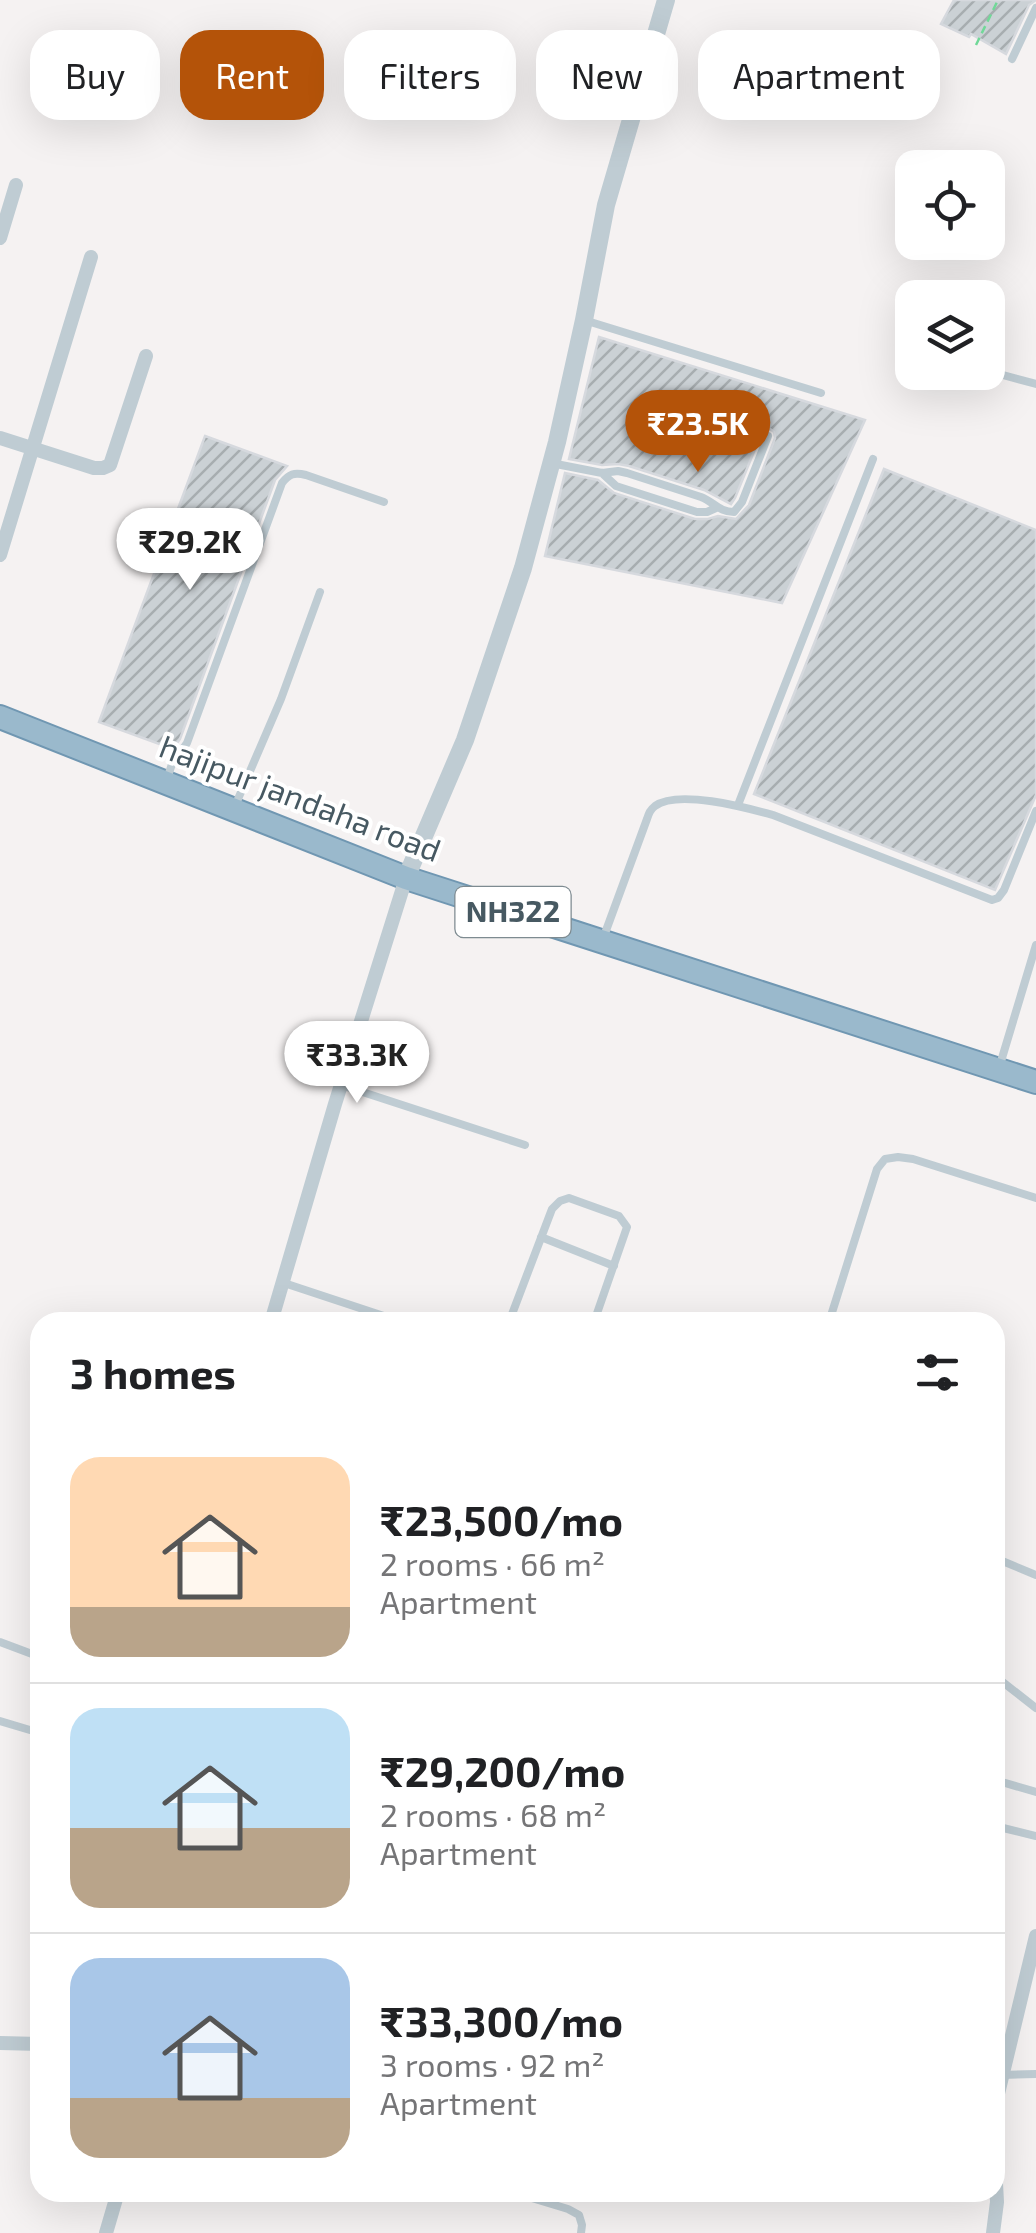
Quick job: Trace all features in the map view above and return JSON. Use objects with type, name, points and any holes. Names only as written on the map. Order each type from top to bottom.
[{"type":"highway","name":"hajipur jandaha road","points":[[0,717],[406,878],[1036,1082]]},
{"type":"street","points":[[274,1312],[406,878],[446,788],[523,568],[584,320],[606,205],[666,0]]},
{"type":"street","points":[[0,238],[16,185]]},
{"type":"street","points":[[0,555],[92,257]]},
{"type":"street","points":[[0,438],[94,468],[110,465],[146,356]]},
{"type":"street","points":[[1005,2059],[1036,1936]]},
{"type":"street","points":[[0,2043],[30,2044]]},
{"type":"street","points":[[106,2233],[115,2202]]},
{"type":"street","points":[[993,2233],[997,2202]]},
{"type":"lane","points":[[1012,59],[1036,8]]},
{"type":"lane","points":[[584,320],[821,394]]},
{"type":"lane","points":[[1005,376],[1036,384]]},
{"type":"lane","points":[[551,463],[602,474],[627,473],[734,512],[768,436]]},
{"type":"lane","points":[[738,805],[873,459]]},
{"type":"lane","points":[[165,783],[172,764],[187,743],[286,477],[306,474],[384,502]]},
{"type":"lane","points":[[602,474],[616,486],[697,512],[716,508]]},
{"type":"lane","points":[[234,810],[320,592]]},
{"type":"lane","points":[[602,941],[652,808],[663,802],[704,800],[738,805],[992,900],[1004,890],[1036,811]]},
{"type":"lane","points":[[999,1068],[1036,946]]},
{"type":"lane","points":[[341,1085],[525,1146]]},
{"type":"lane","points":[[832,1312],[877,1169],[885,1159],[914,1159],[1036,1198]]},
{"type":"lane","points":[[513,1312],[552,1209],[569,1198],[619,1216],[626,1227],[598,1312]]},
{"type":"lane","points":[[542,1236],[614,1266]]},
{"type":"lane","points":[[284,1283],[372,1312]]},
{"type":"lane","points":[[1005,1562],[1036,1574]]},
{"type":"lane","points":[[0,1642],[30,1652]]},
{"type":"lane","points":[[1005,1684],[1036,1708]]},
{"type":"lane","points":[[0,1721],[30,1730]]},
{"type":"lane","points":[[1005,1783],[1036,1792]]},
{"type":"lane","points":[[1005,1828],[1036,1836]]},
{"type":"lane","points":[[1005,2075],[1036,2074]]},
{"type":"lane","points":[[543,2202],[579,2215],[581,2233]]},
{"type":"path","points":[[976,45],[998,0]]},
{"type":"building","points":[[954,0],[1036,0],[1029,5],[1006,54],[971,34],[969,37],[941,24]]},
{"type":"building","points":[[599,337],[865,420],[782,603],[545,556],[565,473],[598,480],[614,493],[695,519],[736,519],[749,505],[775,438],[770,429],[762,432],[731,504],[704,490],[629,466],[569,459]]},
{"type":"building","points":[[205,436],[287,466],[275,480],[173,749],[99,722]]},
{"type":"building","points":[[884,469],[1036,530],[1036,795],[995,890],[754,794]]}]
